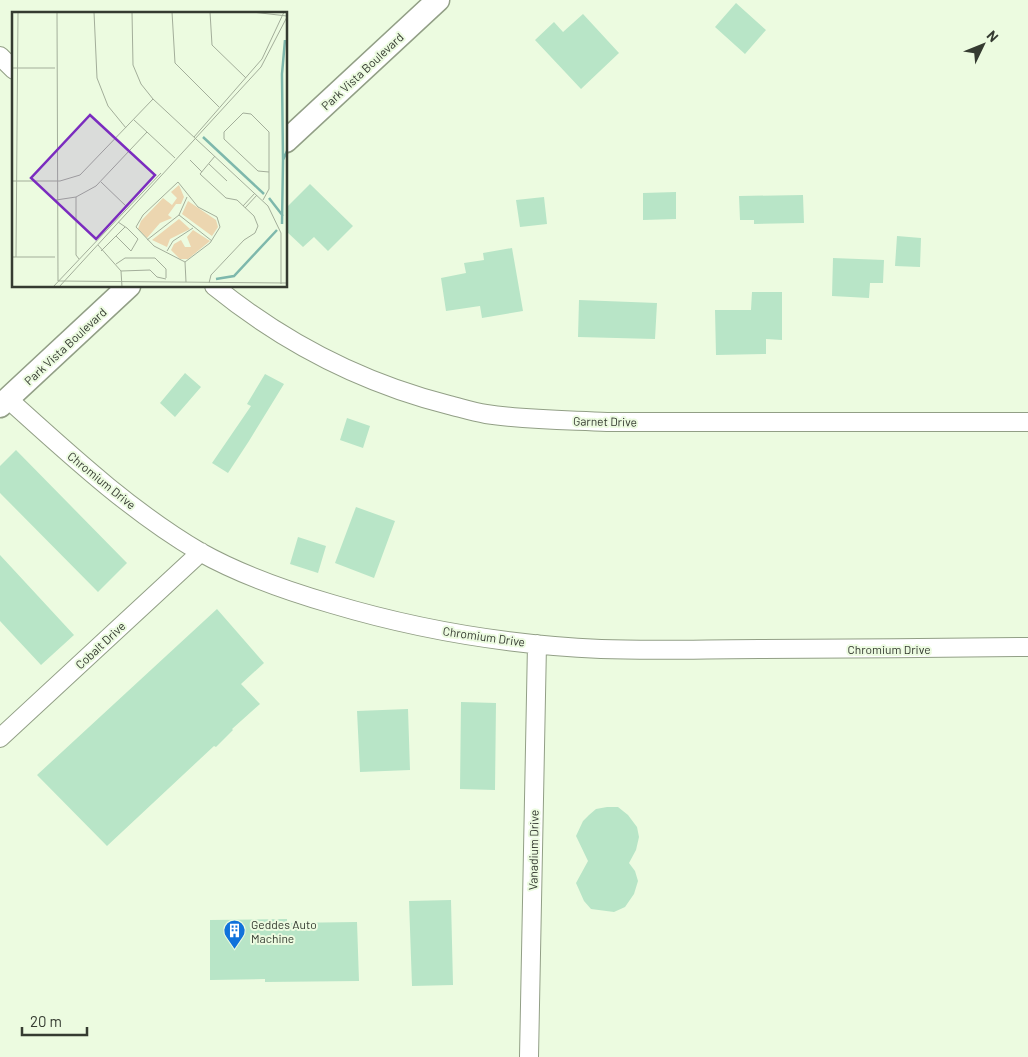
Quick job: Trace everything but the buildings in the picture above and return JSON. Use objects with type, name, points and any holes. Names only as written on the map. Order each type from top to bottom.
[{"type":"street","name":"Park Vista Boulevard","points":[[288,139],[438,0]]},
{"type":"street","points":[[0,56],[12,68]]},
{"type":"street","name":"Park Vista Boulevard","points":[[4,402],[127,288]]},
{"type":"street","name":"Garnet Drive","points":[[217,288],[264,323],[314,353],[364,378],[425,399],[485,414],[544,420],[606,422],[1028,422]]},
{"type":"street","name":"Chromium Drive","points":[[4,402],[166,530],[201,552],[264,581],[346,608],[408,624],[537,644],[602,649],[1028,646]]},
{"type":"street","name":"Cobalt Drive","points":[[0,738],[201,552]]},
{"type":"street","name":"Vanadium Drive","points":[[529,1057],[537,644]]},
{"type":"place","name":"Geddes Auto Machine","points":[[235,950]]}]
